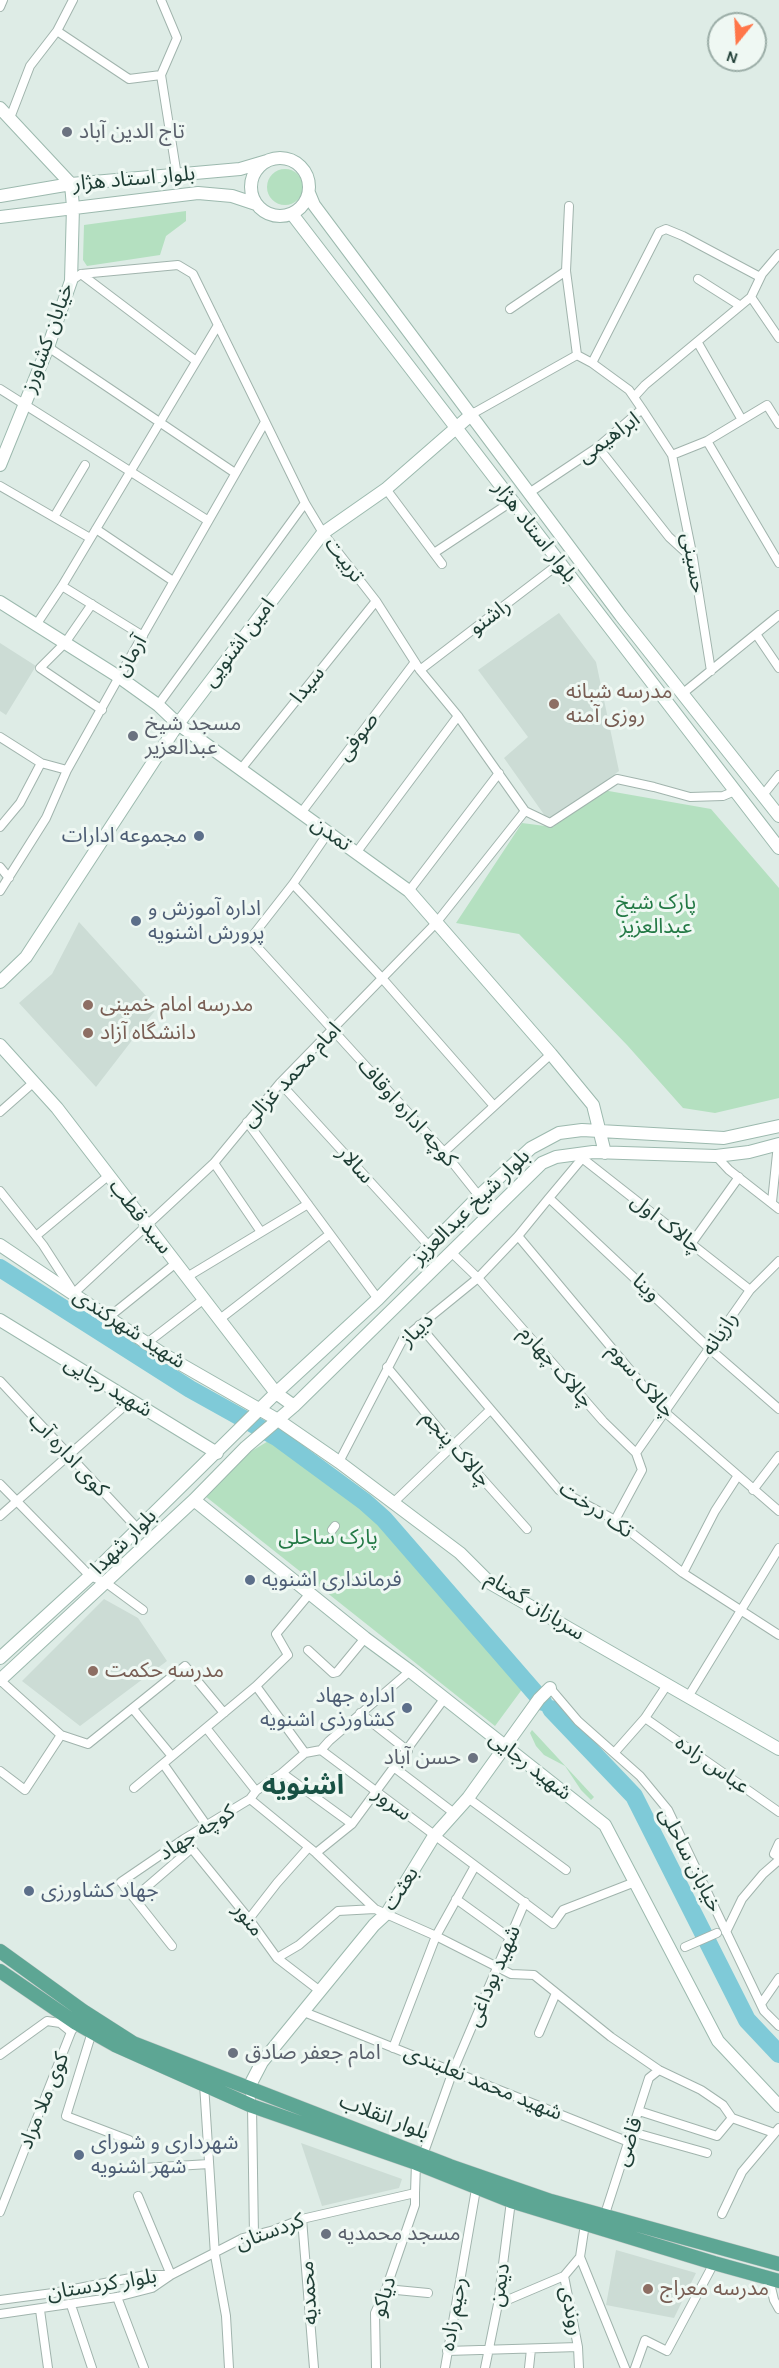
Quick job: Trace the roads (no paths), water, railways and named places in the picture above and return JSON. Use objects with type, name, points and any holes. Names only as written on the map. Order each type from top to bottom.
[{"type":"main road","name":"بلوار انقلاب","points":[[0,1952],[77,2022],[249,2087],[419,2159],[476,2188],[585,2224],[774,2280]]},
{"type":"main road","name":"بلوار انقلاب","points":[[0,1971],[115,2045],[252,2106],[604,2217],[779,2264]]},
{"type":"street","points":[[0,8],[3,0]]},
{"type":"street","points":[[10,118],[30,66],[57,31],[73,0]]},
{"type":"street","points":[[161,0],[177,38],[162,75],[177,176]]},
{"type":"street","points":[[57,31],[129,79],[162,75]]},
{"type":"street","points":[[0,108],[71,184]]},
{"type":"street","points":[[284,158],[300,165],[309,180],[309,194],[305,202],[292,214],[271,215],[256,204],[250,187],[255,171],[267,161],[284,158]]},
{"type":"street","name":"بلوار استاد هژار","points":[[0,196],[71,184],[240,169],[267,161]]},
{"type":"street","name":"خیابان کشاورز","points":[[0,465],[76,278],[71,184]]},
{"type":"street","name":"بلوار استاد هژار","points":[[0,216],[198,193],[232,196],[256,204]]},
{"type":"street","name":"بلوار استاد هژار","points":[[309,194],[314,205],[530,493],[682,694],[779,816]]},
{"type":"street","points":[[568,206],[566,272],[577,355]]},
{"type":"street","name":"بلوار استاد هژار","points":[[292,214],[779,849]]},
{"type":"street","points":[[592,363],[659,232],[666,229],[683,236],[760,277]]},
{"type":"street","points":[[635,396],[645,385],[698,343],[739,304],[751,297],[760,277],[779,254]]},
{"type":"street","name":"تربیت","points":[[76,278],[178,265],[193,274],[305,503],[323,533],[375,601],[418,666],[458,716],[525,811]]},
{"type":"street","points":[[510,309],[566,272]]},
{"type":"street","points":[[76,278],[196,361]]},
{"type":"street","points":[[699,279],[739,304]]},
{"type":"street","points":[[751,297],[779,338]]},
{"type":"street","points":[[36,625],[62,586],[218,325]]},
{"type":"street","points":[[698,343],[742,420]]},
{"type":"street","points":[[48,347],[235,473]]},
{"type":"street","points":[[472,414],[577,355]]},
{"type":"street","points":[[577,355],[592,363],[635,396],[642,409]]},
{"type":"street","points":[[0,389],[207,520]]},
{"type":"street","points":[[672,455],[707,441],[767,405],[779,424]]},
{"type":"street","name":"ابراهیمی","points":[[530,493],[598,447],[642,409],[672,455]]},
{"type":"street","name":"امین اشنویی","points":[[0,982],[26,957],[178,724],[323,533],[386,489],[472,414]]},
{"type":"street","name":"آرمان","points":[[0,891],[46,818],[68,770],[119,677],[265,422]]},
{"type":"street","points":[[707,441],[779,562]]},
{"type":"street","points":[[598,447],[669,537],[693,558]]},
{"type":"street","name":"حسینی","points":[[672,455],[693,558],[711,671]]},
{"type":"street","points":[[54,517],[85,465]]},
{"type":"street","points":[[0,486],[90,538]]},
{"type":"street","points":[[386,489],[442,564]]},
{"type":"street","points":[[434,553],[511,502]]},
{"type":"street","points":[[158,705],[305,503]]},
{"type":"street","points":[[96,528],[173,581]]},
{"type":"street","name":"راشنو","points":[[418,666],[560,563]]},
{"type":"street","points":[[62,586],[143,636]]},
{"type":"street","name":"سیدا","points":[[241,769],[375,601]]},
{"type":"street","name":"تمدن","points":[[0,602],[119,677],[158,705],[178,724],[409,891],[593,1105],[605,1153]]},
{"type":"street","points":[[92,604],[65,644],[40,668],[102,710]]},
{"type":"street","points":[[682,694],[779,615]]},
{"type":"street","points":[[756,634],[779,668]]},
{"type":"street","name":"صوفی","points":[[301,813],[418,666]]},
{"type":"street","points":[[356,853],[458,716]]},
{"type":"street","points":[[0,737],[41,763],[68,770]]},
{"type":"street","points":[[0,827],[20,803],[41,763]]},
{"type":"street","points":[[409,891],[499,773]]},
{"type":"street","points":[[747,807],[763,795],[779,776]]},
{"type":"street","points":[[436,923],[525,811],[550,823],[616,779],[690,797],[723,796],[735,791]]},
{"type":"street","points":[[328,833],[293,885],[381,977],[494,1106]]},
{"type":"street","points":[[0,867],[9,878]]},
{"type":"street","name":"کوچه اداره اوقاف","points":[[293,885],[250,939],[444,1152],[479,1196]]},
{"type":"street","name":"امام محمد غزالی","points":[[74,1293],[214,1163],[280,1083],[436,923]]},
{"type":"street","name":"سید قطب","points":[[0,1045],[57,1108],[276,1393],[294,1406]]},
{"type":"street","points":[[444,1152],[551,1054]]},
{"type":"street","points":[[0,1112],[34,1082]]},
{"type":"street","name":"سالار","points":[[280,1083],[429,1246]]},
{"type":"street","points":[[247,1122],[378,1299]]},
{"type":"street","name":"بلوار شیخ عبدالعزیز","points":[[253,1417],[378,1299],[479,1196],[531,1148],[550,1137],[559,1133],[599,1130],[724,1138],[779,1126]]},
{"type":"street","points":[[772,1202],[778,1144]]},
{"type":"street","name":"بلوار شیخ عبدالعزیز","points":[[246,1447],[294,1406],[542,1163],[556,1157],[605,1153],[716,1156],[749,1152],[778,1144]]},
{"type":"street","points":[[518,1236],[584,1155]]},
{"type":"street","name":"چالاک اول","points":[[584,1155],[750,1290]]},
{"type":"street","points":[[716,1156],[739,1178],[779,1209]]},
{"type":"street","points":[[214,1163],[261,1232]]},
{"type":"street","points":[[36,1236],[108,1176]]},
{"type":"street","points":[[691,1244],[739,1178]]},
{"type":"street","points":[[0,1191],[36,1236],[74,1293]]},
{"type":"street","name":"وینا","points":[[549,1198],[710,1349],[779,1409]]},
{"type":"street","points":[[187,1277],[308,1204]]},
{"type":"street","points":[[220,1320],[330,1234]]},
{"type":"street","name":"دیباز","points":[[339,1462],[403,1339],[478,1278],[518,1236]]},
{"type":"street","name":"چالاک سوم","points":[[518,1236],[666,1413],[737,1477],[779,1511]]},
{"type":"street","name":"شهید شهرکندی","points":[[0,1245],[74,1293],[253,1417],[273,1424]]},
{"type":"street","points":[[451,1251],[478,1278]]},
{"type":"street","points":[[109,1317],[176,1263]]},
{"type":"street","name":"رازیانه","points":[[636,1453],[750,1290],[777,1267]]},
{"type":"street","name":"چالاک چهارم","points":[[478,1278],[603,1420],[636,1453]]},
{"type":"street","points":[[147,1343],[204,1299]]},
{"type":"street","name":"شهید رجایی","points":[[0,1320],[217,1453]]},
{"type":"street","name":"تک درخت","points":[[419,1325],[559,1490],[615,1520],[683,1573],[779,1635]]},
{"type":"street","name":"چالاک پنجم","points":[[387,1367],[527,1529]]},
{"type":"street","name":"کوی اداره آب","points":[[0,1381],[137,1528]]},
{"type":"street","points":[[0,1516],[67,1454],[130,1401]]},
{"type":"street","points":[[393,1503],[490,1410]]},
{"type":"street","name":"بلوار شهدا","points":[[0,1658],[90,1576],[253,1417]]},
{"type":"street","name":"سربازان گمنام","points":[[273,1424],[339,1462],[460,1553],[490,1582],[779,1749]]},
{"type":"street","name":"بلوار شهدا","points":[[0,1680],[195,1500],[246,1447]]},
{"type":"street","points":[[615,1520],[642,1470],[636,1453]]},
{"type":"street","points":[[753,1490],[779,1456]]},
{"type":"street","points":[[683,1573],[715,1511],[737,1477]]},
{"type":"street","points":[[0,1484],[90,1576],[105,1582],[143,1610]]},
{"type":"street","name":"شهید رجایی","points":[[195,1500],[364,1638],[410,1671],[605,1825],[718,2041],[779,2106]]},
{"type":"street","points":[[688,1697],[779,1548]]},
{"type":"street","points":[[134,1788],[164,1765],[171,1755],[207,1729],[288,1655],[276,1634],[310,1592]]},
{"type":"street","points":[[308,1650],[333,1673],[337,1672],[364,1638]]},
{"type":"street","points":[[0,1680],[61,1735],[88,1744],[185,1666],[224,1713]]},
{"type":"street","points":[[256,1686],[305,1753],[321,1750],[410,1671]]},
{"type":"street","points":[[615,1752],[645,1718],[667,1685]]},
{"type":"street","name":"بعثت","points":[[249,2087],[262,2062],[374,1925],[381,1911],[434,1836],[468,1798],[539,1699],[550,1688]]},
{"type":"street","name":"خیابان ساحلی","points":[[550,1688],[578,1721],[640,1776],[668,1810],[722,1933],[764,2011],[779,2026]]},
{"type":"street","points":[[249,1919],[277,1883],[312,1851],[352,1824],[408,1751],[444,1699]]},
{"type":"street","points":[[133,1709],[171,1755]]},
{"type":"street","points":[[360,1713],[408,1751]]},
{"type":"street","name":"عباس زاده","points":[[645,1718],[779,1812]]},
{"type":"street","points":[[207,1729],[256,1791]]},
{"type":"street","points":[[0,1771],[26,1790],[61,1735]]},
{"type":"street","name":"سرور","points":[[321,1750],[434,1836]]},
{"type":"street","name":"کوچه جهاد","points":[[134,1898],[121,1882],[184,1839],[250,1799],[256,1791],[305,1753]]},
{"type":"street","points":[[164,1765],[207,1826]]},
{"type":"street","points":[[395,1768],[454,1814]]},
{"type":"street","points":[[282,1773],[352,1824]]},
{"type":"street","points":[[468,1798],[566,1869]]},
{"type":"street","points":[[250,1799],[381,1911],[511,1974],[534,1975],[611,2037],[659,2070],[702,2090],[723,2105],[732,2118],[776,2130],[742,2172],[722,2214]]},
{"type":"street","name":"شهید بوداغی","points":[[419,2159],[453,2071],[525,1902],[434,1836]]},
{"type":"street","name":"منور","points":[[184,1839],[249,1919],[277,1958],[320,1991]]},
{"type":"street","points":[[685,1947],[722,1933],[742,1899],[779,1858],[774,1854],[779,1843]]},
{"type":"street","points":[[172,1946],[134,1898],[192,1848]]},
{"type":"street","points":[[393,2048],[436,1936],[475,1866]]},
{"type":"street","points":[[525,1902],[553,1924],[563,1910],[635,1882]]},
{"type":"street","points":[[456,1899],[510,1938]]},
{"type":"street","points":[[277,1958],[299,1945],[338,1911],[381,1911]]},
{"type":"street","points":[[761,2004],[779,1978]]},
{"type":"street","points":[[539,2033],[556,1993]]},
{"type":"street","name":"شهید محمد نعلبندی","points":[[304,2012],[629,2142]]},
{"type":"street","points":[[0,2055],[47,2021],[77,2022]]},
{"type":"street","name":"کوی ملا مراد","points":[[0,2212],[77,2022]]},
{"type":"street","points":[[92,2032],[66,2116],[129,2140]]},
{"type":"street","name":"قاضی","points":[[604,2217],[649,2078],[659,2070]]},
{"type":"street","points":[[204,2084],[214,2255],[226,2316],[229,2368]]},
{"type":"street","points":[[249,2087],[252,2106],[254,2236]]},
{"type":"street","points":[[639,2111],[717,2136],[732,2118]]},
{"type":"street","points":[[632,2132],[707,2153]]},
{"type":"street","points":[[416,2193],[419,2159]]},
{"type":"street","points":[[143,2168],[209,2164]]},
{"type":"street","name":"رحیم زاده","points":[[445,2368],[476,2188]]},
{"type":"street","name":"کردستان","points":[[171,2275],[214,2255],[243,2238],[302,2219],[416,2193]]},
{"type":"street","name":"دیاکو","points":[[376,2368],[375,2313],[386,2289],[415,2205],[416,2193]]},
{"type":"street","points":[[138,2196],[171,2275]]},
{"type":"street","name":"دیمن","points":[[486,2368],[498,2304],[512,2201]]},
{"type":"street","name":"محمدیه","points":[[302,2219],[314,2368]]},
{"type":"street","name":"روندی","points":[[579,2368],[578,2347],[564,2276],[579,2257],[585,2224]]},
{"type":"street","points":[[579,2257],[625,2368]]},
{"type":"street","points":[[635,2368],[645,2340],[667,2351],[714,2263]]},
{"type":"street","name":"بلوار کردستان","points":[[0,2300],[53,2293],[146,2275],[171,2275]]},
{"type":"street","name":"بلوار کردستان","points":[[0,2314],[117,2297],[152,2288],[171,2275]]},
{"type":"street","points":[[498,2304],[564,2276]]},
{"type":"street","points":[[774,2280],[774,2300],[779,2310]]},
{"type":"street","points":[[386,2289],[428,2293]]},
{"type":"street","points":[[53,2293],[62,2305]]},
{"type":"street","points":[[117,2297],[144,2368]]},
{"type":"street","points":[[71,2305],[92,2368]]},
{"type":"street","points":[[40,2310],[48,2368]]},
{"type":"street","points":[[447,2351],[578,2347]]},
{"type":"street","points":[[529,2368],[531,2349]]},
{"type":"waterway","points":[[0,1268],[190,1389],[278,1438],[365,1502],[384,1519],[543,1702]]},
{"type":"waterway","points":[[551,1709],[634,1796],[747,2020],[779,2054]]},
{"type":"place","name":"تاج الدین آباد","points":[[67,132]]},
{"type":"place","name":"مدرسه شبانه روزی آمنه","points":[[554,704]]},
{"type":"place","name":"مسجد شیخ عبدالعزیر","points":[[133,736]]},
{"type":"place","name":"مجموعه ادارات","points":[[199,836]]},
{"type":"place","name":"اداره آموزش و پرورش اشنویه","points":[[136,921]]},
{"type":"place","name":"مدرسه امام خمینی","points":[[88,1005]]},
{"type":"place","name":"دانشگاه آزاد","points":[[88,1033]]},
{"type":"place","name":"فرمانداری اشنویه","points":[[250,1580]]},
{"type":"place","name":"مدرسه حکمت","points":[[93,1671]]},
{"type":"place","name":"اداره جهاد کشاورذی اشنویه","points":[[407,1708]]},
{"type":"place","name":"حسن آباد","points":[[473,1758]]},
{"type":"place","name":"جهاد کشاورزی","points":[[29,1891]]},
{"type":"place","name":"امام جعفر صادق","points":[[233,2053]]},
{"type":"place","name":"شهرداری و شورای شهر اشنویه","points":[[79,2155]]},
{"type":"place","name":"مسجد محمدیه","points":[[326,2234]]},
{"type":"place","name":"مدرسه معراج","points":[[648,2289]]},
{"type":"district","name":"اشنویه","points":[[303,1786]]},
{"type":"park label","name":"پارک شیخ عبدالعزیز","points":[[656,915]]},
{"type":"park label","name":"پارک ساحلی","points":[[328,1538]]}]
